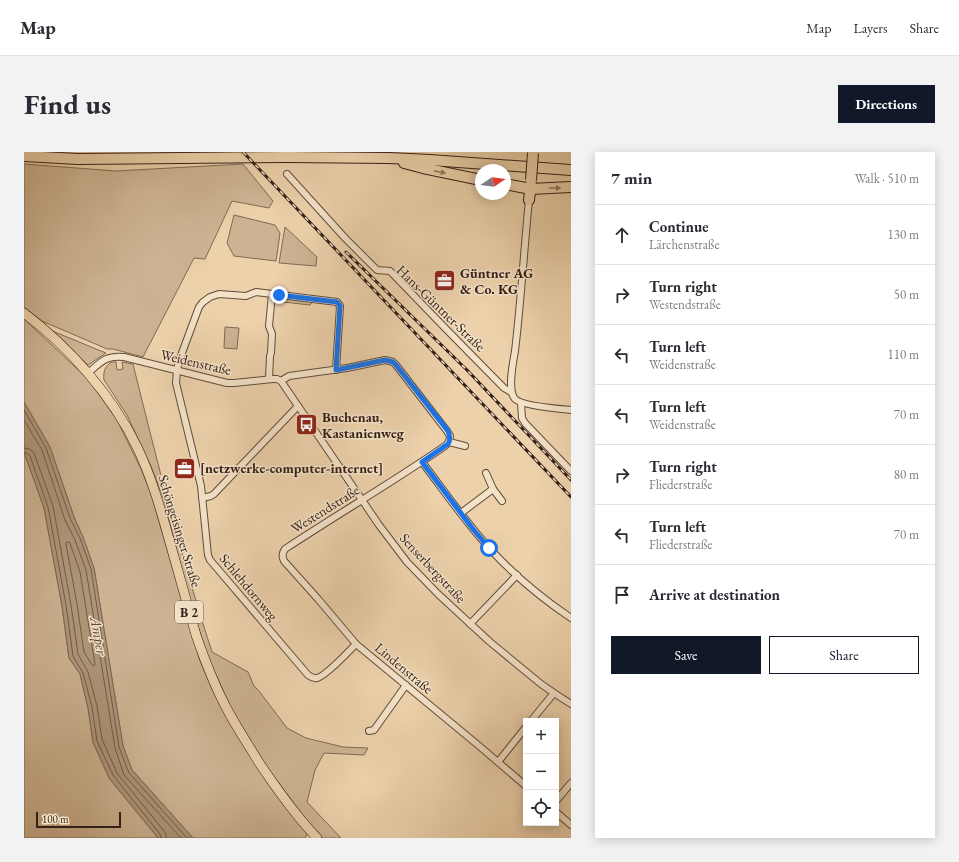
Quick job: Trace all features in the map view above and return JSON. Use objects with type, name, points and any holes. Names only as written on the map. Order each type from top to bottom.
[{"type":"highway","points":[[529,200],[533,152]]},
{"type":"highway","points":[[24,156],[78,159],[387,156],[571,170]]},
{"type":"highway","points":[[387,156],[423,168],[475,179]]},
{"type":"highway","points":[[511,184],[531,184],[571,188]]},
{"type":"main road","name":"Schöngeisinger Straße","points":[[24,313],[34,320],[65,349],[88,373],[114,408],[137,446],[156,494],[201,650],[215,685],[245,740],[281,795],[302,822],[317,838]]},
{"type":"street","name":"Hans-Güntner-Straße","points":[[287,174],[345,238],[377,270],[390,271],[504,388],[511,392],[514,398],[521,403]]},
{"type":"street","points":[[511,392],[529,200]]},
{"type":"street","name":"Schlehdornweg","points":[[336,370],[340,306],[337,302],[256,292],[246,296],[219,294],[206,299],[199,307],[179,361],[176,383],[200,481],[208,554],[210,560],[308,674],[314,678],[321,676],[330,670],[356,644]]},
{"type":"street","points":[[269,379],[272,334],[269,326],[272,294]]},
{"type":"street","name":"Weidenstraße","points":[[88,373],[104,360],[115,356],[227,383],[269,379],[277,379],[281,382]]},
{"type":"street","points":[[281,382],[289,376],[336,370],[381,360],[393,362],[448,431],[450,436],[449,442],[465,446]]},
{"type":"street","name":"Senserbergstraße","points":[[281,382],[395,548],[407,562],[470,624],[494,645],[554,693],[571,704]]},
{"type":"street","points":[[571,410],[521,403],[524,424],[571,470]]},
{"type":"street","points":[[202,498],[214,494],[298,406]]},
{"type":"street","name":"Westendstraße","points":[[283,554],[285,549],[422,462],[449,442]]},
{"type":"street","points":[[422,462],[493,552],[517,575],[571,618]]},
{"type":"street","points":[[486,472],[493,489],[502,501]]},
{"type":"street","points":[[461,513],[493,489]]},
{"type":"street","name":"Lindenstraße","points":[[283,554],[284,561],[356,644],[523,783]]},
{"type":"street","points":[[470,624],[517,575]]},
{"type":"street","points":[[369,731],[374,730],[406,685]]},
{"type":"street","points":[[533,718],[554,693]]},
{"type":"street","points":[[498,762],[523,731]]},
{"type":"street","points":[[559,797],[571,783]]},
{"type":"street","points":[[559,815],[571,826]]},
{"type":"shaded area","points":[[24,164],[116,171],[243,164],[273,201],[269,208],[232,201],[205,259],[194,258],[143,357],[113,349],[107,349],[42,321],[24,307]]},
{"type":"shaded area","points":[[234,215],[275,225],[280,233],[276,261],[234,256],[227,243]]},
{"type":"shaded area","points":[[285,227],[317,257],[316,266],[279,263]]},
{"type":"shaded area","points":[[283,297],[312,301],[312,303],[310,305],[283,302],[281,299]]},
{"type":"shaded area","points":[[24,319],[87,378],[117,420],[141,469],[151,494],[200,661],[211,687],[240,740],[259,770],[273,791],[307,834],[305,838],[193,838],[132,770],[123,746],[94,568],[74,517],[50,447],[24,402]]},
{"type":"shaded area","points":[[225,327],[239,328],[237,349],[224,348]]},
{"type":"shaded area","points":[[50,330],[106,353],[88,365]]},
{"type":"shaded area","points":[[112,362],[116,362],[117,370],[123,369],[122,362],[133,364],[160,473],[212,652],[248,672],[254,686],[287,728],[306,738],[343,747],[368,748],[364,755],[324,753],[315,770],[307,802],[341,838],[323,838],[314,830],[267,767],[232,710],[208,657],[189,598],[164,500],[151,466],[127,415],[104,380],[105,369]]},
{"type":"shaded area","points":[[24,452],[44,508],[62,606],[69,658],[80,674],[88,708],[93,742],[109,778],[158,838],[24,838]]},
{"type":"water","name":"Amper","points":[[24,402],[50,447],[74,517],[94,568],[123,746],[132,770],[193,838],[158,838],[109,778],[93,742],[88,708],[80,674],[69,658],[62,606],[44,508],[24,452]]},
{"type":"railway","points":[[243,152],[571,497]]},
{"type":"railway","points":[[346,252],[467,370],[571,480]]},
{"type":"place","name":"Güntner AG & Co. KG","points":[[445,281]]},
{"type":"place","name":"Buchenau, Kastanienweg","points":[[306,425]]},
{"type":"place","name":"[netzwerke-computer-internet]","points":[[184,468]]},
{"type":"route","points":[[279,295],[337,302],[340,306],[336,370],[381,360],[393,362],[396,365],[448,431],[450,436],[448,444],[422,462],[489,548]]}]
